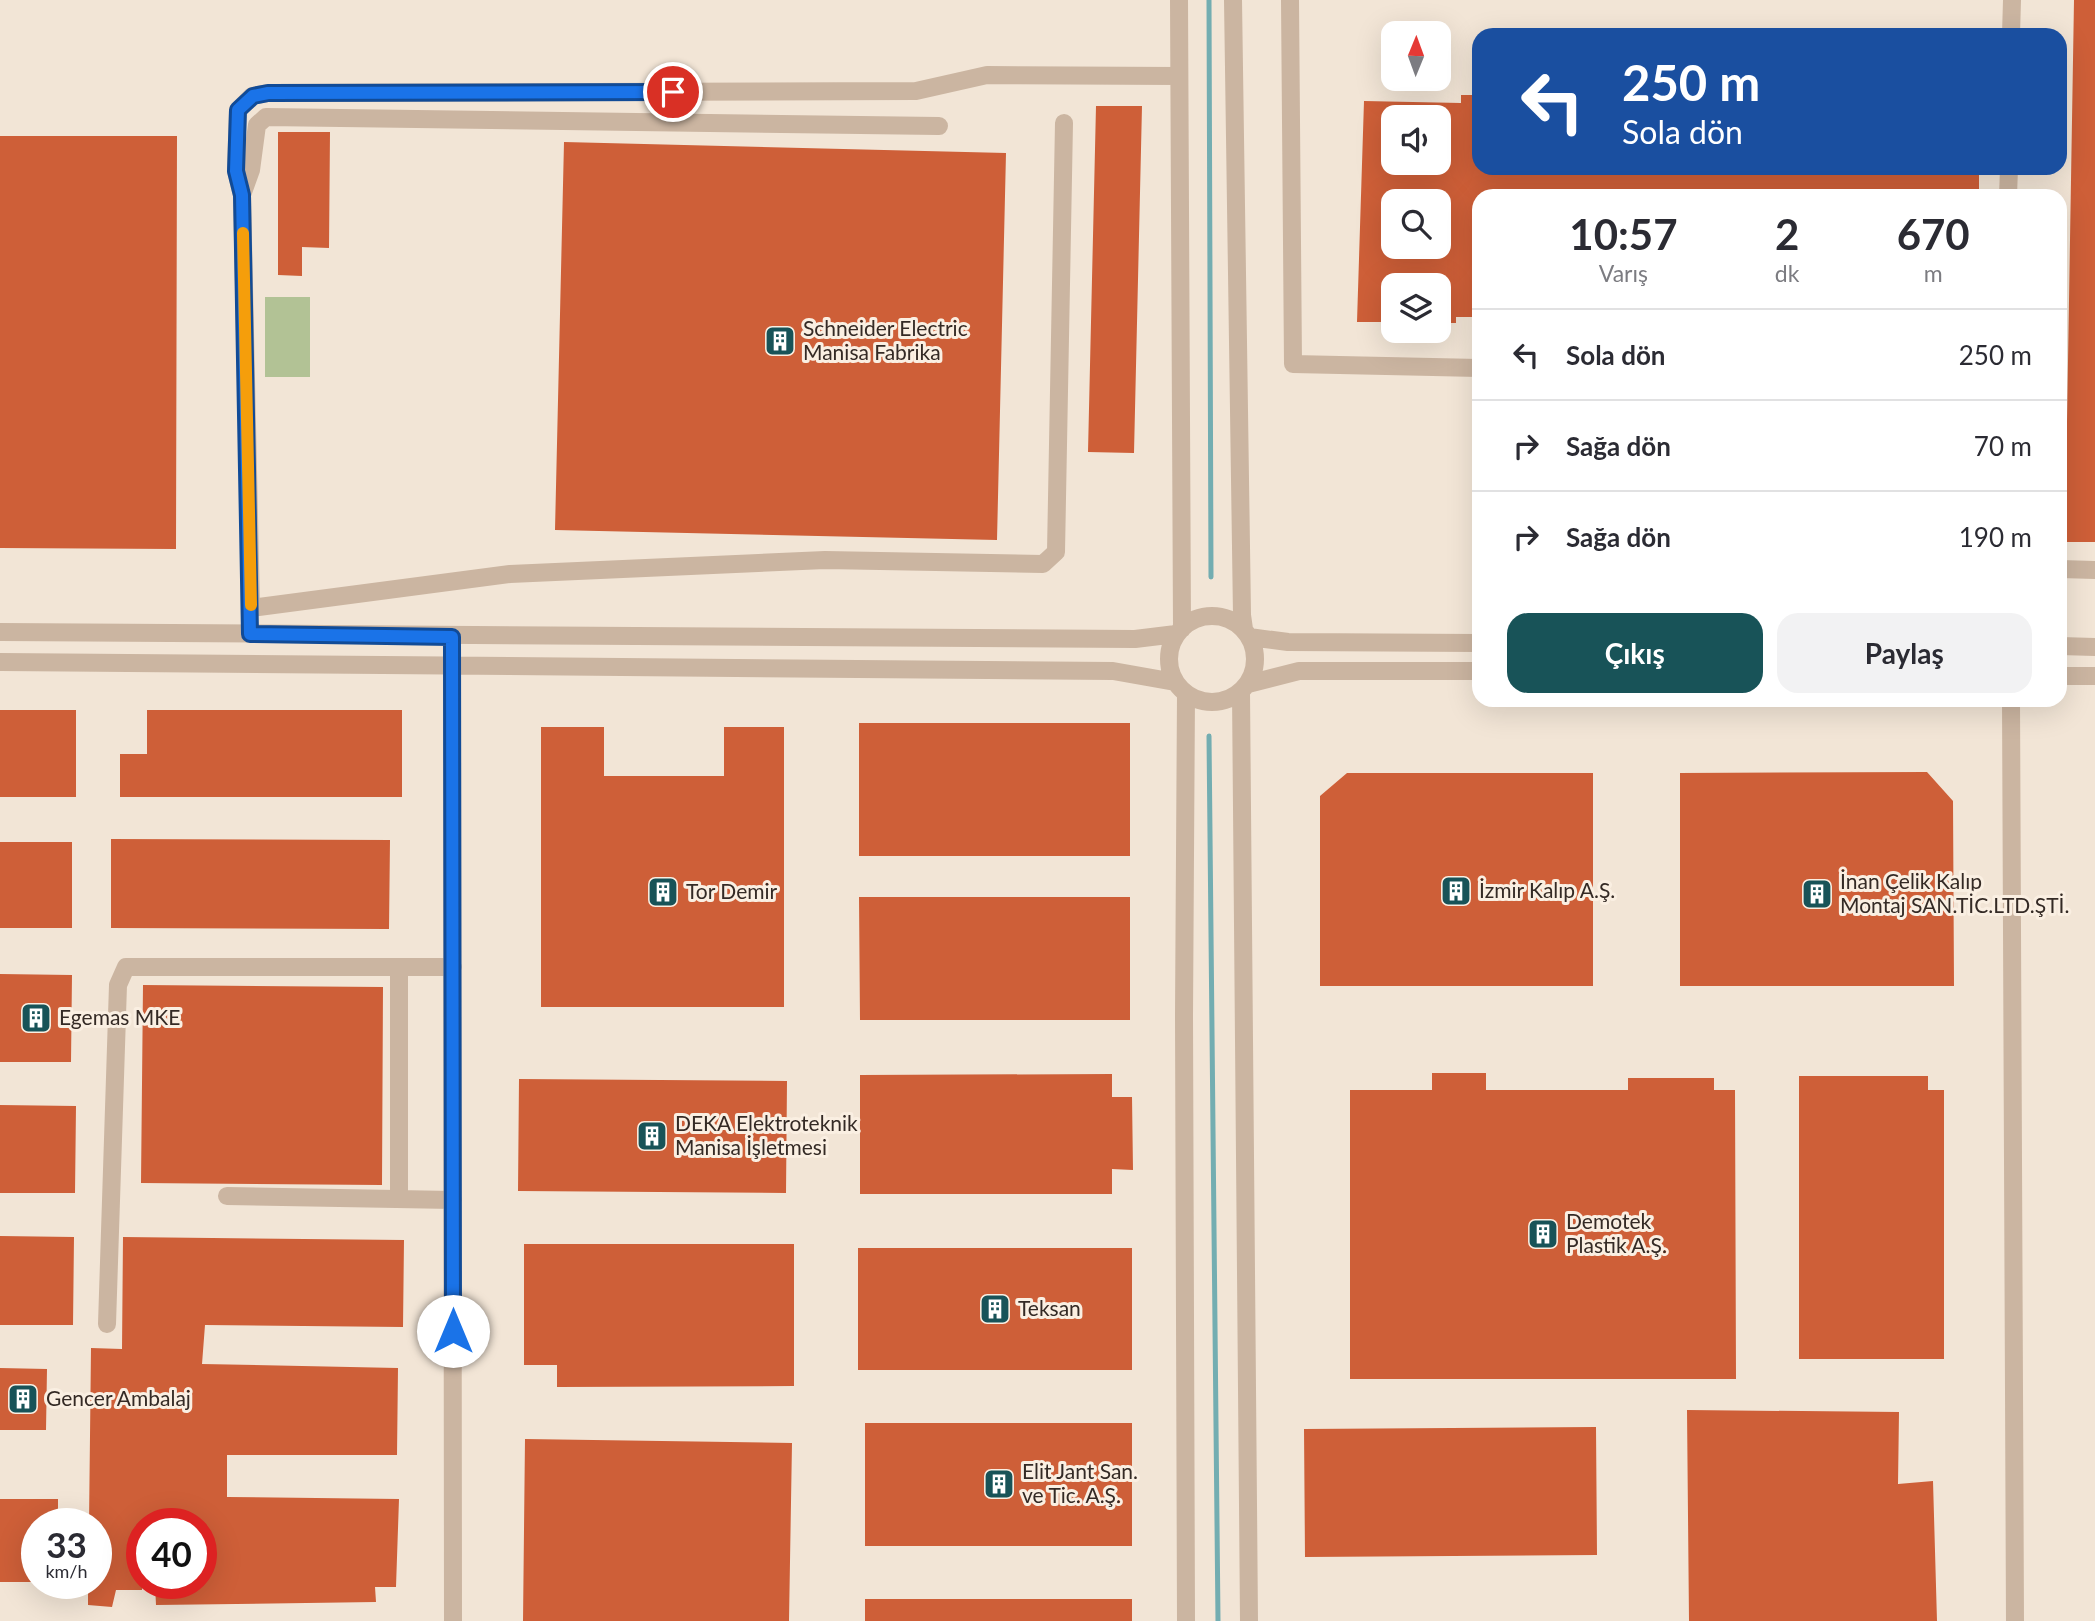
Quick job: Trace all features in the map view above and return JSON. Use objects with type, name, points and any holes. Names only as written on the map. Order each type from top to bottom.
[{"type":"street","points":[[1179,0],[1179,631],[1169,655],[1170,669],[1181,688],[1186,1621]]},
{"type":"street","points":[[1233,0],[1242,615],[1256,654],[1255,668],[1244,688],[1249,1621]]},
{"type":"street","points":[[1290,0],[1293,364],[1472,368]]},
{"type":"street","points":[[2011,28],[2012,0]]},
{"type":"street","points":[[250,634],[242,195],[236,171],[238,110],[253,96],[268,93],[916,91],[987,75],[1180,76]]},
{"type":"street","points":[[242,195],[251,170],[257,125],[266,117],[939,126]]},
{"type":"street","points":[[251,608],[510,574],[825,560],[1043,564],[1056,552],[1064,123]]},
{"type":"street","points":[[2067,569],[2095,570]]},
{"type":"street","points":[[0,632],[452,637],[1135,639],[1179,631],[1191,621],[1204,616],[1219,616],[1233,620],[1247,633],[1288,642],[1472,643]]},
{"type":"street","points":[[452,637],[453,1621]]},
{"type":"street","points":[[2067,646],[2095,647]]},
{"type":"street","points":[[0,662],[1113,671],[1181,688],[1200,701],[1214,702],[1228,699],[1244,688],[1299,671],[1472,671]]},
{"type":"street","points":[[2067,676],[2095,676]]},
{"type":"street","points":[[2011,707],[2015,1621]]},
{"type":"street","points":[[107,1324],[118,985],[126,967],[453,967]]},
{"type":"street","points":[[398,1199],[399,967]]},
{"type":"street","points":[[227,1196],[453,1200]]},
{"type":"green space","points":[[265,297],[310,297],[310,377],[265,377]]},
{"type":"building","points":[[2074,0],[2095,0],[2095,542],[2067,542]]},
{"type":"building","points":[[1461,95],[1472,95],[1472,175],[1979,175],[1979,189],[1472,189],[1472,317],[1456,317],[1456,323],[1451,323],[1451,273],[1381,273],[1381,322],[1357,322],[1364,101],[1461,103]]},
{"type":"building","points":[[1096,106],[1142,106],[1134,453],[1088,452]]},
{"type":"building","points":[[278,132],[330,132],[329,248],[302,247],[302,276],[278,275]]},
{"type":"building","points":[[0,136],[177,136],[176,549],[0,548]]},
{"type":"building","name":"Schneider Electric Manisa Fabrika","points":[[564,142],[1006,153],[997,540],[555,530]]},
{"type":"building","points":[[0,710],[76,710],[76,797],[0,797]]},
{"type":"building","points":[[147,710],[402,710],[402,797],[120,797],[120,754],[147,754]]},
{"type":"building","points":[[859,723],[1130,723],[1130,856],[859,856]]},
{"type":"building","name":"Tor Demir","points":[[541,727],[604,727],[604,776],[724,776],[724,727],[784,727],[784,1007],[541,1007]]},
{"type":"building","name":"İnan Çelik Kalıp Montaj SAN.TİC.LTD.ŞTİ.","points":[[1927,772],[1953,801],[1954,986],[1680,986],[1680,773]]},
{"type":"building","name":"İzmir Kalıp A.Ş.","points":[[1347,773],[1593,773],[1593,986],[1320,986],[1320,796]]},
{"type":"building","points":[[111,839],[390,840],[389,929],[111,928]]},
{"type":"building","points":[[0,842],[72,842],[72,928],[0,928]]},
{"type":"building","points":[[859,897],[1130,897],[1130,1020],[860,1020]]},
{"type":"building","name":"Egemas MKE","points":[[0,974],[72,975],[71,1062],[0,1062]]},
{"type":"building","points":[[143,985],[383,987],[382,1185],[141,1183]]},
{"type":"building","name":"Demotek Plastik A.Ş.","points":[[1432,1073],[1486,1073],[1486,1090],[1628,1090],[1628,1078],[1714,1078],[1714,1090],[1735,1090],[1736,1379],[1350,1379],[1350,1090],[1432,1090]]},
{"type":"building","points":[[1112,1074],[1112,1097],[1132,1097],[1133,1170],[1112,1169],[1112,1194],[860,1194],[860,1075]]},
{"type":"building","points":[[1799,1076],[1928,1076],[1928,1090],[1944,1090],[1944,1359],[1799,1359]]},
{"type":"building","name":"DEKA Elektroteknik Manisa İşletmesi","points":[[519,1079],[787,1081],[786,1193],[518,1191]]},
{"type":"building","points":[[0,1105],[76,1106],[75,1193],[0,1193]]},
{"type":"building","points":[[0,1236],[74,1237],[73,1325],[0,1325]]},
{"type":"building","points":[[123,1237],[404,1240],[403,1327],[205,1325],[202,1364],[398,1368],[397,1455],[227,1455],[227,1497],[399,1499],[396,1587],[375,1587],[376,1602],[156,1605],[156,1599],[217,1599],[217,1508],[126,1508],[126,1590],[116,1590],[112,1607],[88,1605],[88,1599],[112,1599],[112,1508],[89,1508],[91,1348],[122,1349]]},
{"type":"building","points":[[524,1244],[794,1244],[794,1386],[557,1387],[557,1365],[524,1365]]},
{"type":"building","name":"Teksan","points":[[858,1248],[1132,1248],[1132,1370],[858,1370]]},
{"type":"building","name":"Gencer Ambalaj","points":[[0,1368],[47,1369],[46,1430],[0,1430]]},
{"type":"building","points":[[1687,1410],[1899,1412],[1898,1484],[1933,1481],[1937,1621],[1689,1621]]},
{"type":"building","name":"Elit Jant San. ve Tic. A.Ş.","points":[[865,1423],[1132,1423],[1132,1546],[865,1546]]},
{"type":"building","points":[[1596,1427],[1597,1555],[1305,1557],[1304,1429]]},
{"type":"building","points":[[525,1439],[792,1443],[789,1621],[523,1621]]},
{"type":"building","points":[[0,1499],[58,1499],[58,1508],[21,1508],[21,1582],[0,1582]]},
{"type":"building","points":[[865,1599],[1132,1599],[1132,1621],[865,1621]]},
{"type":"waterway","points":[[1209,0],[1211,577]]},
{"type":"waterway","points":[[1209,736],[1218,1621]]},
{"type":"slow traffic","points":[[243,233],[251,605]]},
{"type":"place","name":"Schneider Electric Manisa Fabrika","points":[[780,341]]},
{"type":"place","name":"İzmir Kalıp A.Ş.","points":[[1456,891]]},
{"type":"place","name":"Tor Demir","points":[[663,892]]},
{"type":"place","name":"İnan Çelik Kalıp Montaj SAN.TİC.LTD.ŞTİ.","points":[[1817,894]]},
{"type":"place","name":"Egemas MKE","points":[[36,1018]]},
{"type":"place","name":"DEKA Elektroteknik Manisa İşletmesi","points":[[652,1136]]},
{"type":"place","name":"Demotek Plastik A.Ş.","points":[[1543,1234]]},
{"type":"place","name":"Teksan","points":[[995,1309]]},
{"type":"place","name":"Gencer Ambalaj","points":[[23,1399]]},
{"type":"place","name":"Elit Jant San. ve Tic. A.Ş.","points":[[999,1484]]},
{"type":"route","points":[[453,1331],[452,637],[250,634],[242,195],[236,171],[238,110],[253,96],[268,93],[673,92]]}]
